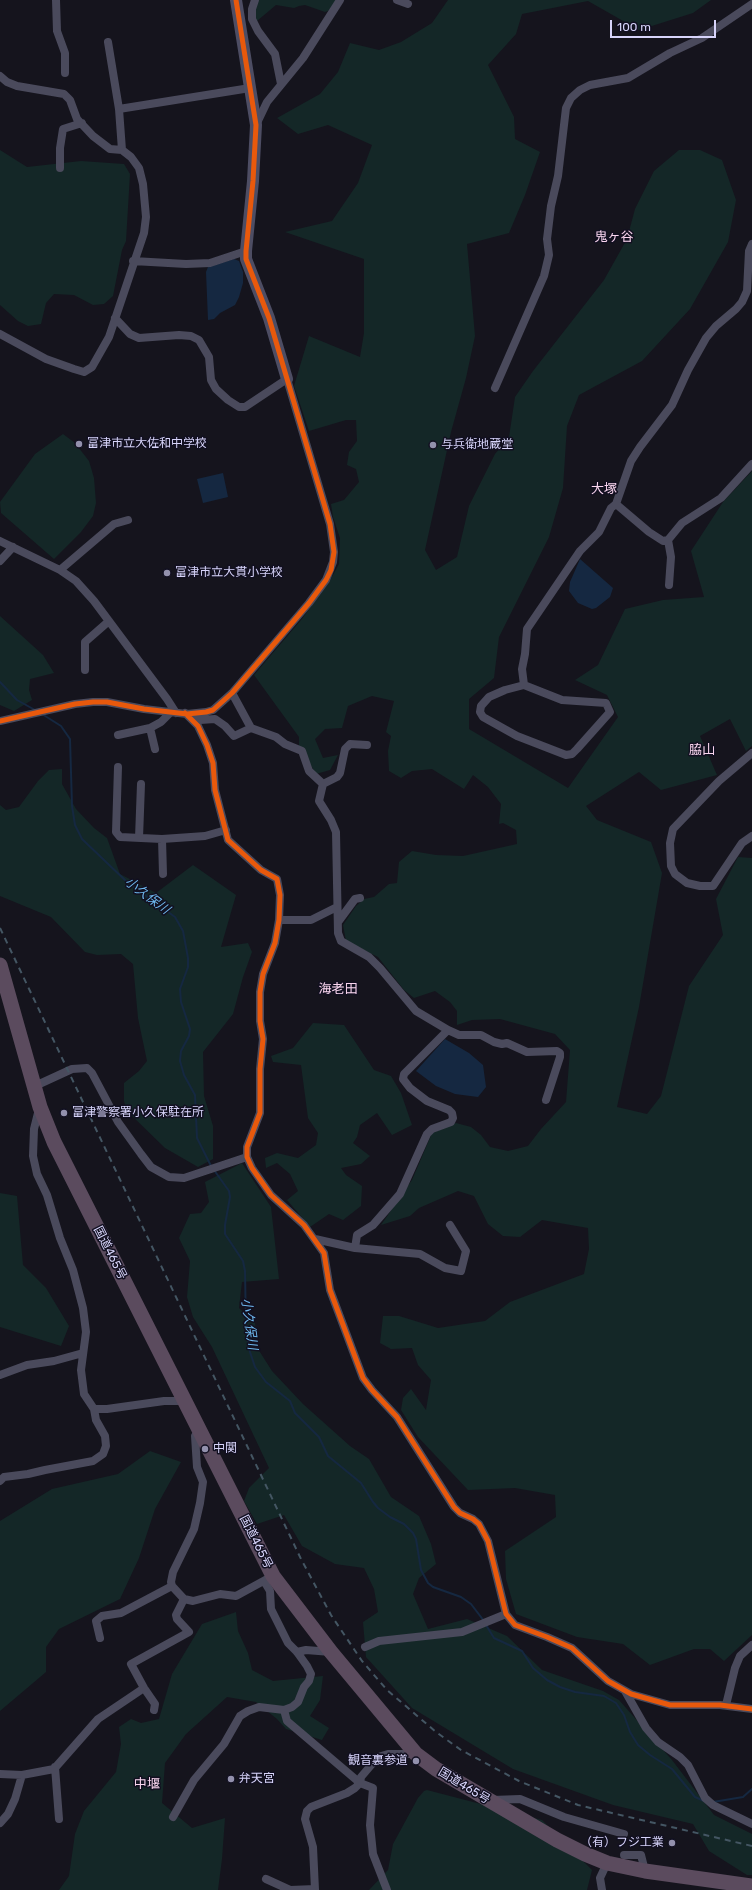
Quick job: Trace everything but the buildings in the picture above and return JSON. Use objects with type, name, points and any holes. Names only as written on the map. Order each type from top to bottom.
[{"type":"highway","name":"国道465号","points":[[0,965],[40,1106],[54,1142],[199,1430],[269,1578],[416,1754],[436,1769],[557,1840],[607,1863],[707,1885],[752,1886]]},
{"type":"street","points":[[56,0],[57,30],[65,53],[65,73]]},
{"type":"street","points":[[0,721],[75,704],[107,702],[144,709],[186,714],[213,710],[232,693],[309,603],[326,580],[333,562],[334,552],[330,524],[269,318],[246,260],[254,181],[256,125],[236,0]]},
{"type":"street","points":[[256,0],[252,9],[252,19],[258,31],[275,54],[281,84]]},
{"type":"street","points":[[256,125],[267,102],[303,58],[340,0]]},
{"type":"street","points":[[397,0],[408,4]]},
{"type":"street","points":[[496,388],[544,276],[550,254],[547,239],[551,206],[558,176],[566,108],[571,98],[580,90],[590,85],[628,78],[663,56],[702,38],[752,4]]},
{"type":"street","points":[[108,42],[119,109],[122,150]]},
{"type":"street","points":[[0,76],[7,82],[17,86],[64,94],[70,100],[77,119],[93,136],[110,149],[122,150],[131,157],[139,168],[146,200],[144,234],[133,261],[109,337],[100,356],[92,367],[84,372],[46,359],[0,334]]},
{"type":"street","points":[[119,109],[250,88]]},
{"type":"street","points":[[60,168],[60,148],[63,129],[82,123]]},
{"type":"street","points":[[524,685],[522,669],[526,654],[527,629],[580,551],[599,532],[610,508],[616,504],[631,462],[640,447],[672,405],[696,354],[716,326],[742,302],[747,291],[749,257],[752,244]]},
{"type":"street","points":[[133,261],[186,264],[210,263],[246,251]]},
{"type":"street","points":[[115,318],[130,334],[139,338],[179,335],[191,336],[199,340],[209,357],[211,380],[222,394],[239,407],[245,407],[288,379]]},
{"type":"street","points":[[616,504],[649,532],[662,541],[668,540],[682,523],[721,498],[752,464]]},
{"type":"street","points":[[60,570],[114,524],[128,520]]},
{"type":"street","points":[[668,540],[671,557],[669,585]]},
{"type":"street","points":[[0,541],[60,570],[80,585],[109,621],[174,713]]},
{"type":"street","points":[[0,561],[13,547]]},
{"type":"street","points":[[85,670],[85,642],[109,621]]},
{"type":"street","points":[[524,685],[562,700],[606,703],[610,712],[572,754],[566,755],[517,736],[483,717],[480,712],[481,706],[489,697],[505,690],[524,685]]},
{"type":"street","points":[[232,693],[251,728],[276,737],[285,744],[302,751],[309,771],[323,784]]},
{"type":"street","points":[[118,735],[150,728],[174,713]]},
{"type":"street","points":[[186,714],[200,720],[215,719],[225,726],[234,736],[251,728]]},
{"type":"street","points":[[186,714],[198,726],[207,745],[213,763],[215,790],[228,840],[262,870],[276,879],[280,895],[279,920],[275,943],[263,974],[260,992],[260,1022],[263,1039],[260,1069],[260,1113],[247,1147],[247,1157],[252,1168],[271,1195],[304,1225],[324,1253],[330,1290],[363,1378],[397,1417],[454,1507],[479,1524],[488,1541],[506,1614],[515,1625],[572,1648],[608,1681],[625,1691],[670,1705],[726,1705],[752,1709]]},
{"type":"street","points":[[150,728],[155,750]]},
{"type":"street","points":[[323,784],[337,777],[340,773],[345,749],[350,744],[367,745]]},
{"type":"street","points":[[752,753],[719,781],[673,829],[670,843],[671,866],[675,874],[687,883],[700,886],[713,886],[742,843],[752,836]]},
{"type":"street","points":[[118,767],[116,832],[120,837],[162,839],[205,836],[226,830]]},
{"type":"street","points":[[139,838],[141,784]]},
{"type":"street","points":[[323,784],[319,801],[331,820],[336,832],[338,933],[341,941],[368,957],[380,968],[416,1011],[448,1030],[459,1035],[481,1035],[494,1042],[502,1044],[507,1043],[527,1052],[557,1050],[560,1053],[560,1057],[546,1100]]},
{"type":"street","points":[[162,839],[163,874]]},
{"type":"street","points":[[338,922],[355,899],[360,898]]},
{"type":"street","points":[[279,920],[311,920],[337,907]]},
{"type":"street","points":[[355,1248],[357,1236],[373,1226],[400,1194],[427,1134],[432,1128],[451,1122],[453,1118],[452,1113],[449,1110],[427,1101],[410,1088],[403,1079],[404,1074],[448,1030]]},
{"type":"street","points":[[35,1086],[72,1069],[87,1068],[92,1073],[118,1122],[151,1167],[169,1177],[184,1178],[247,1157]]},
{"type":"street","points":[[0,1481],[4,1477],[93,1462],[104,1454],[106,1446],[105,1436],[96,1420],[94,1409],[84,1394],[81,1370],[86,1332],[83,1308],[73,1270],[60,1238],[47,1195],[37,1174],[33,1156],[34,1130],[40,1106]]},
{"type":"street","points":[[315,1239],[355,1248],[420,1254],[445,1268],[461,1271],[466,1251],[450,1226]]},
{"type":"street","points":[[0,1375],[27,1365],[54,1362],[83,1353]]},
{"type":"street","points":[[94,1409],[107,1410],[164,1401],[184,1401]]},
{"type":"street","points":[[173,1817],[194,1780],[224,1744],[240,1716],[259,1707],[284,1710],[298,1702],[304,1687],[309,1681],[310,1674],[308,1666],[288,1643],[281,1632],[271,1610],[269,1578],[236,1596],[220,1594],[193,1601],[184,1599],[172,1586],[171,1582],[174,1572],[194,1529],[200,1503],[203,1482],[197,1467],[195,1436],[199,1430]]},
{"type":"street","points":[[100,1638],[96,1621],[102,1616],[121,1613],[172,1586]]},
{"type":"street","points":[[154,1710],[155,1704],[144,1688],[131,1664],[189,1632],[177,1619],[176,1615],[184,1599]]},
{"type":"street","points":[[366,1647],[379,1642],[462,1632],[490,1622],[506,1614]]},
{"type":"street","points":[[726,1705],[735,1668],[740,1656],[752,1645]]},
{"type":"street","points":[[297,1652],[306,1650],[331,1652]]},
{"type":"street","points":[[0,1774],[22,1775],[55,1768],[98,1719],[144,1688]]},
{"type":"street","points":[[625,1691],[646,1728],[658,1742],[680,1757],[688,1765],[705,1798],[713,1805],[752,1824]]},
{"type":"street","points":[[284,1710],[287,1721],[360,1783],[373,1788],[370,1825],[373,1854],[387,1890]]},
{"type":"street","points":[[266,1879],[290,1890],[315,1889],[313,1847],[305,1819],[306,1811],[311,1807],[346,1793],[360,1783],[361,1777],[378,1757],[388,1754],[416,1754]]},
{"type":"street","points":[[55,1768],[59,1819]]},
{"type":"street","points":[[0,1823],[8,1814],[15,1799],[22,1775]]},
{"type":"street","points":[[488,1800],[520,1800],[564,1817],[624,1834]]},
{"type":"street","points":[[624,1855],[641,1855],[645,1871]]},
{"type":"street","points":[[602,1890],[600,1878],[607,1863]]},
{"type":"green space","points":[[258,0],[337,0],[328,11],[325,12],[305,5],[294,8],[276,5],[257,21],[255,19],[254,10]]},
{"type":"green space","points":[[448,0],[711,0],[693,13],[639,30],[588,1],[522,14],[516,34],[488,65],[514,117],[515,139],[540,152],[525,195],[509,233],[467,244],[475,336],[466,378],[451,432],[425,550],[436,570],[457,557],[469,506],[495,454],[509,437],[515,397],[533,371],[604,280],[627,239],[635,209],[654,171],[679,150],[700,150],[722,160],[736,200],[728,242],[690,309],[642,361],[579,395],[567,426],[563,488],[549,537],[499,637],[494,678],[469,699],[469,729],[568,788],[618,717],[607,695],[575,680],[598,665],[625,609],[663,600],[704,597],[691,551],[723,502],[752,471],[752,746],[746,751],[730,719],[700,736],[717,775],[661,790],[639,772],[586,806],[597,820],[651,842],[662,873],[639,1007],[617,1107],[647,1114],[661,1096],[689,986],[723,935],[716,899],[738,857],[752,858],[752,1635],[724,1661],[710,1649],[694,1649],[650,1665],[623,1644],[577,1637],[516,1614],[506,1579],[505,1551],[556,1517],[555,1495],[515,1488],[468,1490],[418,1437],[401,1410],[403,1398],[411,1389],[426,1410],[431,1380],[418,1365],[412,1348],[391,1349],[380,1343],[383,1316],[399,1316],[438,1328],[485,1321],[510,1302],[584,1274],[589,1249],[588,1228],[542,1220],[520,1237],[503,1236],[488,1224],[474,1196],[458,1191],[419,1208],[410,1216],[381,1225],[412,1180],[432,1133],[456,1123],[471,1127],[481,1135],[490,1147],[508,1151],[528,1146],[541,1129],[566,1102],[570,1050],[555,1034],[500,1019],[472,1020],[457,1025],[457,1011],[450,1002],[435,991],[414,998],[404,990],[378,957],[346,941],[343,925],[356,906],[364,899],[374,897],[389,884],[397,883],[399,862],[412,851],[436,855],[463,856],[517,844],[516,830],[503,823],[499,824],[501,804],[488,787],[473,775],[464,789],[432,769],[412,771],[401,778],[389,771],[388,751],[391,736],[386,732],[394,701],[372,696],[348,706],[342,728],[325,729],[315,739],[323,758],[338,755],[330,770],[316,774],[299,746],[299,737],[254,675],[301,620],[328,584],[339,564],[340,538],[333,517],[331,504],[344,500],[359,482],[356,469],[347,465],[349,452],[357,441],[356,420],[346,420],[309,431],[294,386],[309,336],[360,357],[364,333],[364,259],[285,232],[332,221],[358,183],[372,145],[328,125],[298,134],[277,118],[320,94],[338,72],[350,43],[379,50],[401,42],[432,23]]},
{"type":"green space","points":[[0,150],[27,167],[81,161],[124,164],[130,174],[126,241],[122,250],[113,296],[104,304],[93,305],[74,295],[54,294],[46,303],[41,324],[28,326],[18,321],[0,305]]},
{"type":"green space","points":[[63,434],[75,443],[89,461],[94,478],[96,503],[93,516],[81,532],[54,559],[1,513],[0,502],[35,454]]},
{"type":"green space","points":[[0,616],[43,655],[54,673],[30,679],[29,690],[32,700],[14,711],[0,705]]},
{"type":"green space","points":[[62,769],[62,784],[76,809],[94,828],[107,838],[120,874],[156,893],[193,865],[236,895],[221,947],[248,943],[252,952],[243,977],[233,1014],[203,1052],[204,1096],[213,1126],[213,1159],[198,1167],[165,1148],[127,1111],[124,1101],[124,1083],[139,1071],[147,1061],[138,1018],[133,964],[121,954],[97,955],[85,952],[51,917],[0,896],[0,805],[6,810],[19,807],[38,781],[49,770]]},
{"type":"green space","points":[[313,1023],[344,1025],[374,1070],[391,1076],[401,1093],[412,1125],[392,1135],[377,1113],[360,1125],[357,1137],[353,1143],[370,1156],[361,1164],[341,1168],[346,1175],[362,1186],[361,1206],[343,1220],[329,1214],[310,1227],[287,1200],[298,1191],[290,1174],[277,1163],[266,1168],[265,1158],[277,1153],[298,1158],[316,1145],[318,1133],[308,1118],[301,1065],[273,1062],[271,1056],[293,1048]]},
{"type":"green space","points":[[242,1163],[271,1207],[279,1279],[242,1282],[239,1308],[255,1323],[258,1349],[272,1371],[303,1404],[350,1446],[369,1459],[391,1497],[419,1516],[431,1544],[436,1564],[419,1578],[413,1594],[428,1629],[467,1619],[507,1636],[542,1670],[603,1691],[619,1700],[672,1760],[714,1815],[752,1834],[752,1875],[747,1875],[709,1851],[693,1824],[613,1805],[513,1769],[412,1708],[366,1657],[363,1622],[378,1612],[374,1589],[364,1568],[335,1564],[302,1546],[284,1515],[257,1524],[244,1501],[249,1488],[269,1468],[212,1347],[193,1317],[187,1297],[190,1261],[179,1238],[190,1214],[201,1213],[209,1202],[205,1182]]},
{"type":"green space","points":[[0,1193],[17,1196],[23,1265],[46,1288],[69,1326],[61,1346],[0,1327]]},
{"type":"green space","points":[[150,1451],[181,1462],[155,1509],[139,1558],[120,1599],[59,1629],[46,1647],[46,1672],[0,1711],[0,1521],[52,1489],[118,1474]]},
{"type":"green space","points":[[236,1612],[238,1631],[248,1653],[252,1670],[273,1681],[323,1676],[320,1700],[310,1716],[329,1728],[322,1740],[286,1729],[277,1719],[256,1702],[227,1697],[186,1734],[165,1763],[162,1803],[192,1828],[225,1818],[218,1890],[59,1890],[69,1876],[75,1834],[84,1811],[116,1772],[121,1744],[119,1727],[131,1719],[141,1723],[159,1719],[172,1674],[202,1624]]},
{"type":"green space","points":[[427,1790],[542,1820],[592,1870],[587,1890],[369,1890],[388,1870],[393,1844],[418,1798],[424,1791]]},
{"type":"water","points":[[234,259],[239,261],[243,272],[243,283],[239,297],[235,305],[220,313],[214,319],[208,320],[206,272],[208,267]]},
{"type":"water","points":[[223,473],[228,497],[203,503],[197,479]]},
{"type":"water","points":[[580,559],[613,588],[610,597],[596,608],[592,609],[578,603],[569,591],[570,582]]},
{"type":"water","points":[[445,1039],[469,1053],[483,1065],[486,1087],[478,1097],[455,1094],[436,1086],[416,1071]]},
{"type":"waterway","name":"小久保川","points":[[0,682],[17,700],[35,710]]},
{"type":"waterway","name":"小久保川","points":[[42,714],[61,726],[70,739],[72,806],[75,825],[82,839],[127,882],[175,917],[183,931],[188,958],[188,967],[180,989],[181,1002],[190,1029],[189,1036],[181,1051],[180,1061],[184,1075],[195,1095],[197,1138],[211,1166]]},
{"type":"waterway","name":"小久保川","points":[[214,1170],[229,1191],[230,1197],[225,1225],[225,1234],[243,1261],[245,1271],[246,1328],[250,1352],[255,1367],[266,1382],[290,1401],[295,1413],[319,1437],[328,1456],[361,1483],[378,1508],[390,1517],[404,1524],[413,1533],[416,1539],[421,1570],[428,1583],[433,1587],[461,1597],[471,1604],[484,1621]]},
{"type":"waterway","name":"小久保川","points":[[486,1625],[494,1638],[522,1651],[533,1668],[547,1680],[560,1687],[575,1692],[604,1696],[616,1703],[624,1715],[630,1732],[638,1745],[650,1755],[672,1769],[695,1797],[704,1801]]},
{"type":"waterway","name":"小久保川","points":[[713,1802],[743,1797],[752,1789]]},
{"type":"railway","points":[[0,928],[301,1559],[331,1615],[362,1661],[387,1690],[436,1732],[461,1750],[519,1781],[578,1805],[752,1846]]},
{"type":"cycle path","points":[[0,721],[75,704],[93,702],[107,702],[144,709],[187,714],[213,710],[232,693],[309,603],[326,580],[331,570],[334,552],[330,524],[269,318],[246,259],[256,125],[236,0]]},
{"type":"cycle path","points":[[185,713],[198,726],[207,745],[213,763],[215,790],[228,840],[261,870],[277,879],[280,895],[279,920],[275,943],[263,974],[260,992],[260,1021],[263,1039],[260,1069],[260,1113],[247,1147],[247,1157],[252,1168],[271,1195],[304,1225],[324,1253],[330,1290],[363,1378],[397,1417],[454,1507],[460,1513],[473,1519],[479,1524],[488,1541],[506,1614],[515,1625],[572,1648],[608,1681],[631,1694],[670,1705],[720,1705],[752,1709]]},
{"type":"place","name":"富津市立大佐和中学校","points":[[79,444]]},
{"type":"place","name":"与兵衛地蔵堂","points":[[433,445]]},
{"type":"place","name":"富津市立大貫小学校","points":[[167,573]]},
{"type":"place","name":"富津警察署小久保駐在所","points":[[64,1113]]},
{"type":"place","name":"中関","points":[[205,1449]]},
{"type":"place","name":"観音裏参道","points":[[416,1761]]},
{"type":"place","name":"弁天宮","points":[[231,1779]]},
{"type":"place","name":"（有）フジ工業","points":[[672,1843]]},
{"type":"district","name":"鬼ヶ谷","points":[[614,237]]},
{"type":"district","name":"大塚","points":[[604,489]]},
{"type":"district","name":"脇山","points":[[702,750]]},
{"type":"district","name":"海老田","points":[[338,989]]},
{"type":"district","name":"中堰","points":[[147,1784]]}]
